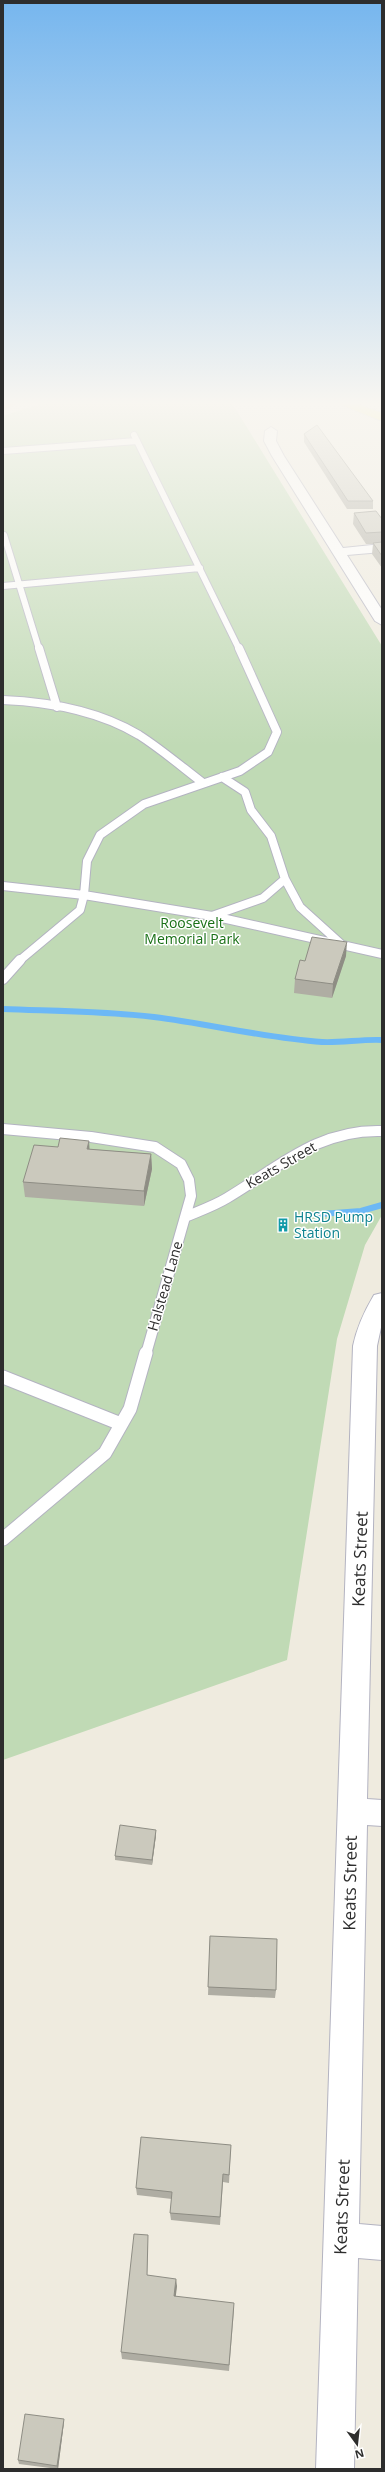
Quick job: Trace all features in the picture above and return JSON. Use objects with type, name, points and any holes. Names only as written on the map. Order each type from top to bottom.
[{"type":"street","points":[[316,515],[382,621]]},
{"type":"street","points":[[339,552],[382,548]]},
{"type":"street","name":"Keats Street","points":[[335,2469],[365,1346],[369,1326],[382,1301]]},
{"type":"street","points":[[352,1811],[382,1813]]},
{"type":"street","points":[[341,2239],[382,2243]]},
{"type":"lane","points":[[3,979],[21,959],[60,929],[80,910],[84,895],[87,861],[100,836],[144,804],[203,782],[240,771],[268,752],[277,732],[174,515]]},
{"type":"lane","points":[[4,535],[56,707]]},
{"type":"lane","points":[[3,586],[200,568]]},
{"type":"lane","points":[[3,700],[24,701],[73,710],[118,724],[203,782]]},
{"type":"lane","points":[[222,777],[245,792],[251,810],[271,836],[288,892],[304,910],[343,945]]},
{"type":"lane","points":[[212,916],[263,898],[285,879]]},
{"type":"lane","points":[[3,886],[33,891],[84,895],[212,916],[382,954]]},
{"type":"lane","name":"Halstead Lane","points":[[3,1129],[91,1137],[155,1147],[181,1164],[189,1180],[191,1196],[130,1409],[105,1453],[3,1539]]},
{"type":"lane","name":"Keats Street","points":[[185,1217],[229,1197],[285,1160],[335,1135],[382,1132]]},
{"type":"lane","points":[[3,1377],[121,1424]]},
{"type":"green space","name":"Roosevelt Memorial Park","points":[[3,515],[301,515],[382,646],[382,1215],[365,1245],[337,1339],[287,1660],[3,1760]]},
{"type":"building","points":[[355,515],[379,515],[382,519],[382,532],[366,533]]},
{"type":"building","points":[[382,542],[382,556],[373,543]]},
{"type":"building","points":[[312,937],[347,942],[333,984],[295,979],[300,960],[305,961]]},
{"type":"building","points":[[60,1138],[89,1141],[87,1149],[151,1154],[144,1191],[23,1182],[34,1145],[58,1147]]},
{"type":"building","points":[[120,1825],[156,1830],[152,1860],[115,1856]]},
{"type":"building","points":[[210,1936],[277,1939],[276,1990],[208,1987]]},
{"type":"building","points":[[141,2137],[231,2145],[229,2175],[223,2174],[220,2217],[170,2213],[172,2192],[136,2188]]},
{"type":"building","points":[[134,2234],[148,2235],[147,2275],[176,2279],[174,2296],[234,2303],[229,2365],[121,2352]]},
{"type":"building","points":[[25,2414],[64,2419],[57,2466],[18,2460]]},
{"type":"waterway","points":[[3,1009],[97,1012],[135,1015],[322,1042],[382,1040]]},
{"type":"waterway","points":[[321,1214],[361,1211],[382,1205]]},
{"type":"place","name":"HRSD Pump Station","points":[[283,1225]]}]
